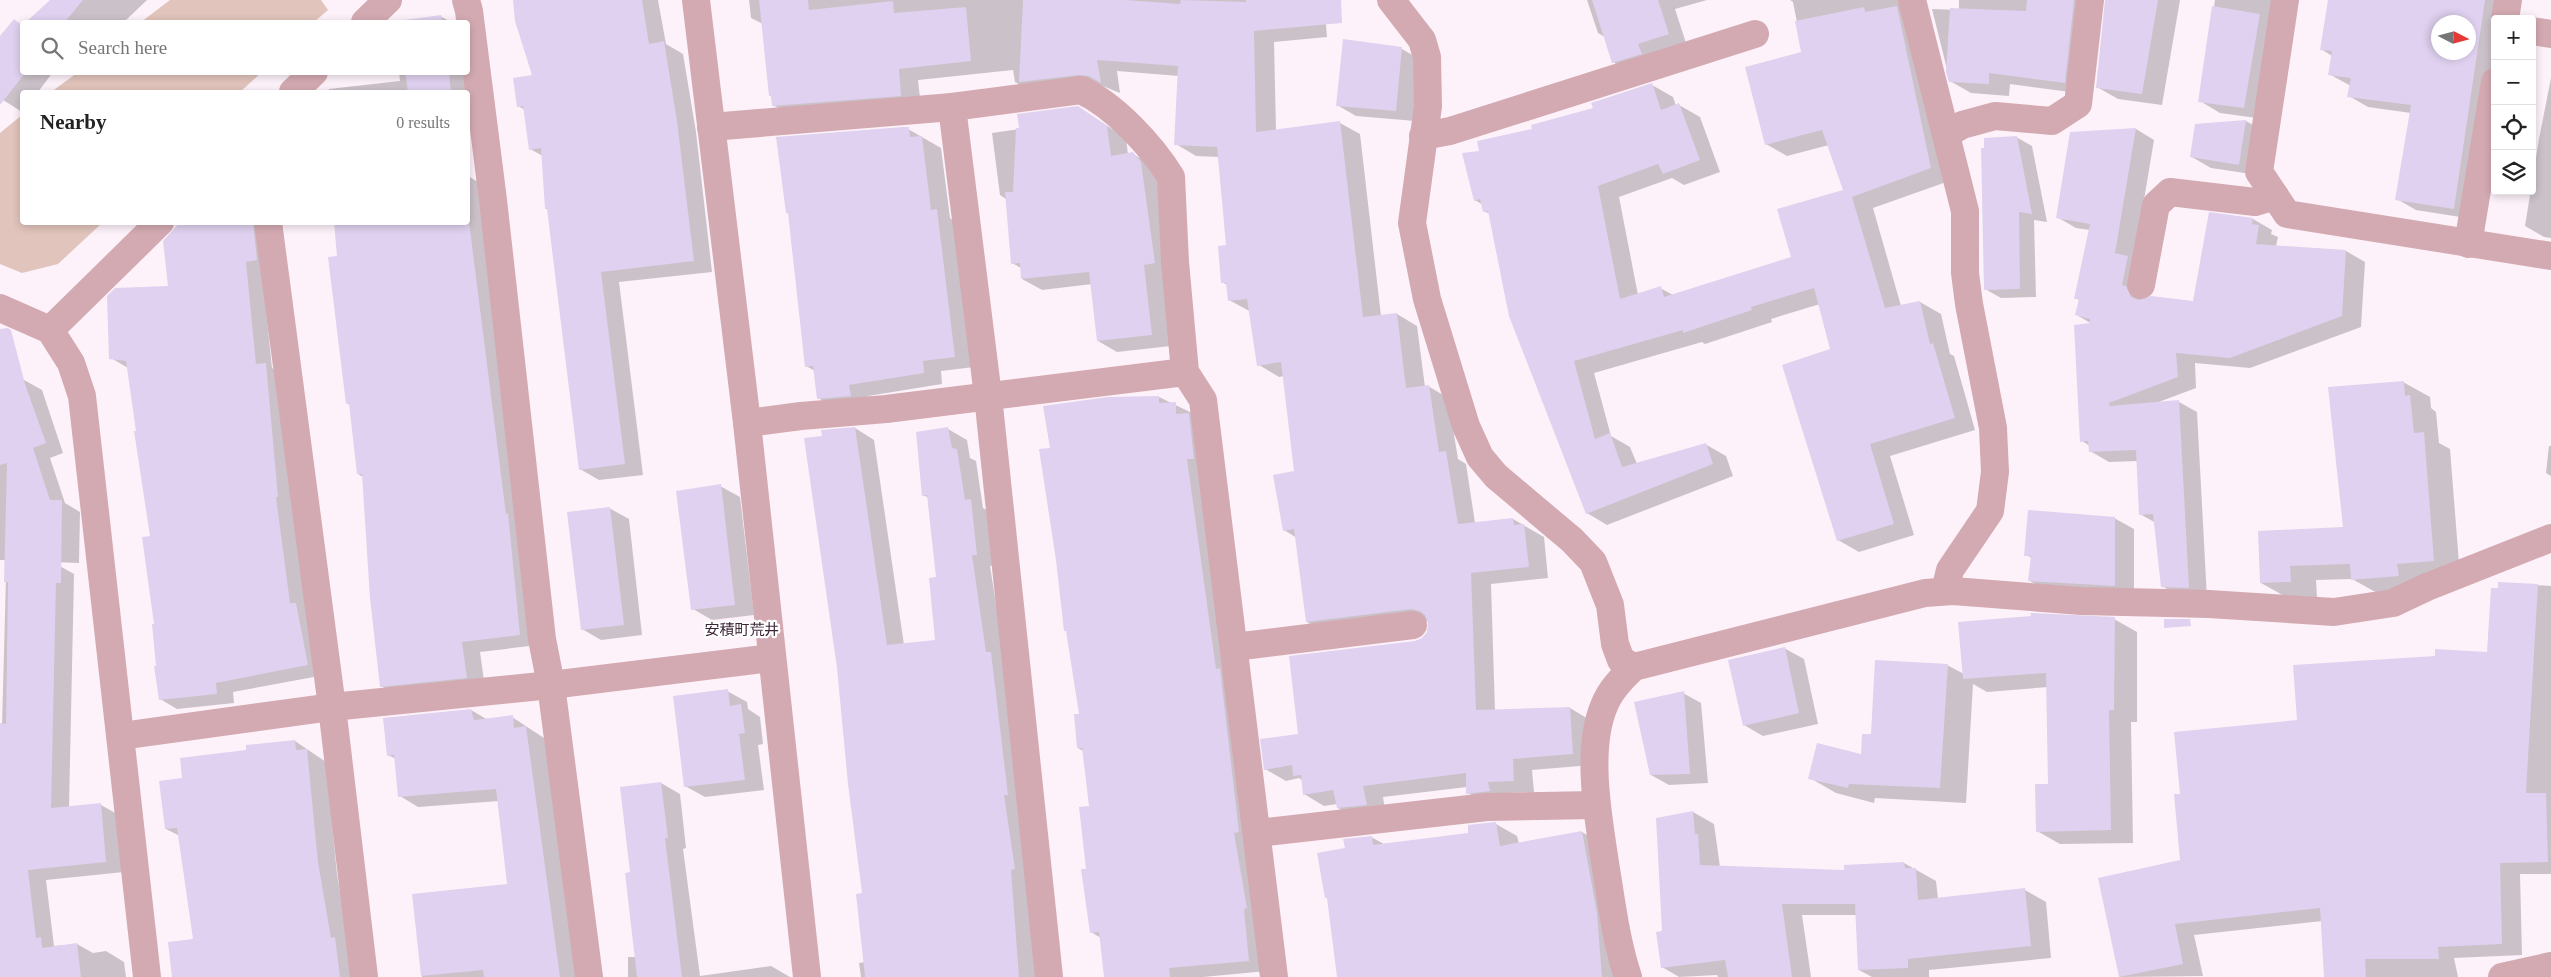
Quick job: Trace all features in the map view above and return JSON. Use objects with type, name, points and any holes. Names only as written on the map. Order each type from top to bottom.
[{"type":"street","points":[[367,20],[388,0]]},
{"type":"street","points":[[466,0],[469,11],[493,200],[542,639],[551,685],[589,977]]},
{"type":"street","points":[[696,0],[747,423],[771,658],[808,977]]},
{"type":"street","points":[[1391,0],[1411,25],[1425,48],[1429,84],[1412,223],[1426,298],[1466,426],[1480,457],[1496,476],[1572,540],[1593,562],[1610,605],[1614,644],[1621,660],[1634,667]]},
{"type":"street","points":[[1912,0],[1965,211],[1965,274],[1993,428],[1995,472],[1990,511],[1954,563],[1945,585],[1945,591]]},
{"type":"street","points":[[1947,134],[1962,125],[1994,116],[2052,122],[2078,104],[2090,0]]},
{"type":"street","points":[[2285,0],[2259,172],[2287,214],[2551,256]]},
{"type":"street","points":[[2506,15],[2508,0]]},
{"type":"street","points":[[2536,32],[2551,34]]},
{"type":"street","points":[[1423,136],[1450,131],[1755,34]]},
{"type":"street","points":[[295,90],[311,75]]},
{"type":"street","points":[[711,127],[952,107],[1080,90],[1097,98],[1115,112],[1157,158],[1171,177],[1175,262],[1185,372],[1203,400],[1258,834],[1274,977]]},
{"type":"street","points":[[2468,244],[2491,105]]},
{"type":"street","points":[[952,107],[988,396],[1049,977]]},
{"type":"street","points":[[2141,285],[2156,204],[2170,192],[2255,202],[2275,196]]},
{"type":"street","points":[[50,330],[157,225]]},
{"type":"street","points":[[268,225],[332,707],[364,977]]},
{"type":"street","points":[[0,308],[50,330],[62,345],[71,363],[82,396],[147,977]]},
{"type":"street","points":[[747,423],[1185,372]]},
{"type":"street","points":[[1628,977],[1618,947],[1596,805],[1594,760],[1603,706],[1619,680],[1634,667],[1926,593],[1945,591],[2081,601],[2209,604],[2334,612],[2393,603],[2551,538]]},
{"type":"street","points":[[1234,647],[1413,625]]},
{"type":"street","points":[[121,736],[332,707],[551,685],[771,658]]},
{"type":"street","points":[[1258,834],[1487,807],[1596,805]]},
{"type":"street","points":[[2502,977],[2551,966]]},
{"type":"shaded area","points":[[170,0],[321,0],[328,10],[316,20],[144,20]]},
{"type":"shaded area","points":[[74,75],[259,75],[242,90],[54,90]]},
{"type":"shaded area","points":[[20,117],[20,225],[100,225],[58,264],[22,273],[0,264],[0,133]]},
{"type":"building","points":[[50,0],[83,0],[67,20],[28,20]]},
{"type":"building","points":[[513,0],[642,0],[649,44],[664,41],[677,121],[694,261],[601,272],[625,464],[579,470],[547,209],[545,209],[541,148],[529,150],[523,106],[517,107],[513,78],[532,75],[515,21]]},
{"type":"building","points":[[759,0],[808,0],[809,10],[893,1],[894,13],[966,7],[971,61],[899,69],[901,96],[772,106],[771,96],[769,96]]},
{"type":"building","points":[[1023,0],[1125,0],[1180,4],[1181,0],[1246,2],[1246,0],[1341,0],[1342,23],[1254,31],[1256,132],[1340,121],[1363,317],[1397,313],[1406,388],[1429,385],[1439,452],[1446,451],[1458,524],[1513,518],[1514,525],[1524,524],[1529,567],[1471,573],[1476,710],[1570,707],[1573,754],[1513,759],[1514,781],[1488,782],[1490,791],[1466,794],[1466,773],[1363,786],[1367,805],[1337,808],[1333,790],[1303,795],[1301,775],[1293,776],[1292,765],[1264,770],[1260,739],[1298,734],[1289,656],[1415,641],[1422,638],[1427,632],[1428,623],[1425,615],[1420,611],[1411,609],[1306,622],[1294,529],[1283,531],[1273,475],[1294,471],[1281,362],[1257,366],[1247,299],[1228,301],[1226,283],[1221,283],[1218,246],[1226,245],[1217,147],[1174,145],[1178,66],[1097,60],[1101,83],[1089,76],[1079,75],[1019,82]]},
{"type":"building","points":[[1592,0],[1658,0],[1669,34],[1638,44],[1642,54],[1612,63]]},
{"type":"building","points":[[2027,0],[2074,0],[2065,83],[1989,73],[1989,84],[1949,82],[1946,72],[1950,8],[2026,11]]},
{"type":"building","points":[[2105,0],[2158,0],[2142,94],[2096,88]]},
{"type":"building","points":[[2328,0],[2485,0],[2454,209],[2395,200],[2411,105],[2347,97],[2351,78],[2328,75],[2332,51],[2320,50]]},
{"type":"building","points":[[1897,6],[1931,168],[1852,197],[1885,308],[1920,301],[1930,344],[1933,343],[1955,418],[1870,444],[1894,524],[1837,541],[1782,365],[1830,349],[1814,288],[1751,307],[1752,310],[1683,333],[1683,330],[1574,361],[1595,439],[1610,433],[1622,467],[1706,443],[1713,464],[1586,514],[1509,316],[1488,211],[1483,212],[1480,199],[1474,201],[1462,153],[1479,151],[1477,141],[1532,129],[1531,125],[1593,108],[1591,103],[1652,83],[1661,110],[1679,103],[1700,160],[1663,174],[1658,164],[1598,186],[1620,299],[1661,286],[1664,297],[1791,257],[1777,209],[1843,190],[1822,130],[1765,145],[1745,67],[1801,52],[1795,21],[1864,7],[1865,12]]},
{"type":"building","points":[[2212,6],[2260,14],[2244,108],[2198,102]]},
{"type":"building","points":[[441,15],[442,20],[404,20]]},
{"type":"building","points":[[14,19],[20,24],[20,75],[24,75],[0,105],[0,36]]},
{"type":"building","points":[[1343,39],[1402,47],[1396,111],[1336,106]]},
{"type":"building","points":[[405,75],[449,75],[451,90],[408,90]]},
{"type":"building","points":[[1078,106],[1107,126],[1111,156],[1133,152],[1141,162],[1155,263],[1144,265],[1152,335],[1097,341],[1089,272],[1021,279],[1020,263],[1011,264],[1005,192],[1013,192],[1016,128],[1019,128],[1017,114]]},
{"type":"building","points":[[2246,120],[2239,165],[2190,157],[2195,124]]},
{"type":"building","points":[[909,127],[910,137],[922,136],[931,210],[937,209],[955,357],[923,361],[924,373],[849,385],[851,396],[817,399],[813,366],[805,367],[788,213],[786,213],[776,137]]},
{"type":"building","points":[[2136,128],[2115,253],[2128,256],[2122,285],[2126,286],[2131,297],[2139,300],[2151,296],[2193,301],[2209,212],[2253,218],[2252,224],[2259,225],[2256,244],[2346,250],[2342,316],[2230,358],[2176,353],[2178,377],[2109,403],[2110,406],[2179,400],[2189,588],[2161,587],[2153,514],[2139,515],[2136,450],[2089,452],[2088,441],[2080,442],[2074,325],[2090,323],[2090,319],[2075,315],[2079,299],[2074,299],[2090,224],[2056,218],[2070,132]]},
{"type":"building","points":[[2017,136],[2032,214],[2019,212],[2020,289],[1984,290],[1981,148],[1984,148],[1984,138]]},
{"type":"building","points":[[177,225],[253,225],[257,260],[246,262],[256,364],[266,363],[278,497],[276,497],[290,603],[296,603],[308,665],[216,683],[217,694],[159,700],[154,666],[156,666],[152,624],[154,624],[142,537],[150,536],[134,431],[136,431],[126,361],[109,359],[107,296],[115,288],[168,286],[163,241]]},
{"type":"building","points":[[334,225],[469,225],[506,514],[508,513],[520,635],[462,642],[467,678],[380,687],[370,598],[362,474],[357,474],[349,403],[346,404],[328,257],[337,256]]},
{"type":"building","points":[[8,328],[11,330],[25,384],[46,443],[33,448],[50,500],[62,500],[61,583],[56,583],[51,808],[101,803],[106,862],[28,870],[36,938],[41,937],[42,948],[77,943],[81,977],[0,977],[0,723],[6,724],[8,582],[4,582],[7,463],[0,465],[0,329]]},
{"type":"building","points":[[2404,381],[2405,396],[2410,395],[2414,433],[2424,432],[2434,561],[2397,564],[2399,576],[2351,580],[2350,564],[2290,566],[2291,582],[2260,583],[2258,531],[2343,527],[2328,387]]},
{"type":"building","points":[[1159,396],[1159,403],[1176,402],[1176,414],[1189,413],[1194,459],[1187,459],[1216,669],[1220,668],[1239,832],[1234,833],[1247,908],[1244,909],[1249,961],[1169,968],[1170,977],[1104,977],[1099,932],[1090,933],[1081,869],[1086,869],[1079,807],[1089,806],[1082,748],[1077,748],[1074,714],[1079,714],[1066,631],[1064,631],[1056,560],[1039,449],[1050,448],[1043,406],[1108,397]]},
{"type":"building","points":[[855,427],[887,645],[935,640],[929,578],[936,577],[927,495],[922,496],[916,432],[948,427],[952,448],[957,449],[965,500],[971,499],[977,555],[972,555],[986,652],[991,652],[1008,795],[1004,795],[1015,869],[1011,870],[1019,977],[865,977],[856,894],[862,893],[848,784],[837,668],[804,438],[822,436],[821,430]]},
{"type":"building","points":[[721,484],[735,605],[691,610],[676,491]]},
{"type":"building","points":[[610,507],[624,625],[581,630],[567,512]]},
{"type":"building","points":[[2028,510],[2115,517],[2115,586],[2028,581],[2031,556],[2024,556]]},
{"type":"building","points":[[2498,582],[2538,584],[2526,793],[2546,793],[2548,862],[2500,863],[2502,944],[2438,947],[2439,959],[2365,959],[2366,977],[2324,977],[2320,908],[2175,924],[2183,964],[2119,977],[2098,878],[2180,860],[2174,794],[2180,794],[2174,732],[2297,720],[2293,665],[2435,656],[2435,649],[2487,652],[2491,588],[2498,588]]},
{"type":"building","points":[[2030,613],[2115,617],[2114,710],[2109,710],[2111,830],[2036,832],[2035,784],[2048,784],[2046,673],[1963,679],[1958,622],[2031,616]]},
{"type":"building","points":[[2164,619],[2190,619],[2191,626],[2164,628]]},
{"type":"building","points":[[1785,647],[1799,713],[1743,726],[1728,660]]},
{"type":"building","points":[[1875,660],[1948,664],[1940,788],[1849,784],[1848,788],[1808,779],[1817,743],[1861,754],[1862,734],[1871,734]]},
{"type":"building","points":[[728,689],[730,706],[741,704],[745,733],[739,734],[745,780],[684,787],[673,696]]},
{"type":"building","points":[[1684,691],[1690,774],[1650,775],[1634,702]]},
{"type":"building","points":[[471,709],[474,720],[513,715],[514,728],[526,726],[560,977],[484,977],[483,970],[421,976],[412,894],[507,884],[496,789],[398,797],[394,755],[387,756],[383,718]]},
{"type":"building","points":[[295,740],[296,750],[307,749],[318,862],[331,938],[335,937],[340,977],[172,977],[168,942],[193,939],[177,828],[165,829],[159,781],[182,778],[180,758],[246,750],[246,745]]},
{"type":"building","points":[[661,782],[668,838],[665,838],[682,977],[637,977],[625,873],[630,872],[620,787]]},
{"type":"building","points":[[1693,811],[1695,834],[1698,834],[1700,865],[1844,870],[1844,865],[1904,862],[1905,868],[1916,868],[1918,900],[2025,888],[2031,946],[1908,959],[1908,968],[1858,970],[1855,904],[1782,904],[1792,977],[1728,977],[1725,960],[1661,968],[1656,932],[1662,931],[1656,818]]},
{"type":"building","points":[[1496,822],[1500,846],[1582,831],[1597,913],[1602,977],[1337,977],[1327,898],[1325,898],[1317,853],[1345,848],[1343,839],[1372,836],[1373,845],[1468,833],[1468,825]]},
{"type":"district","name":"安積町荒井","points":[[742,630]]}]
